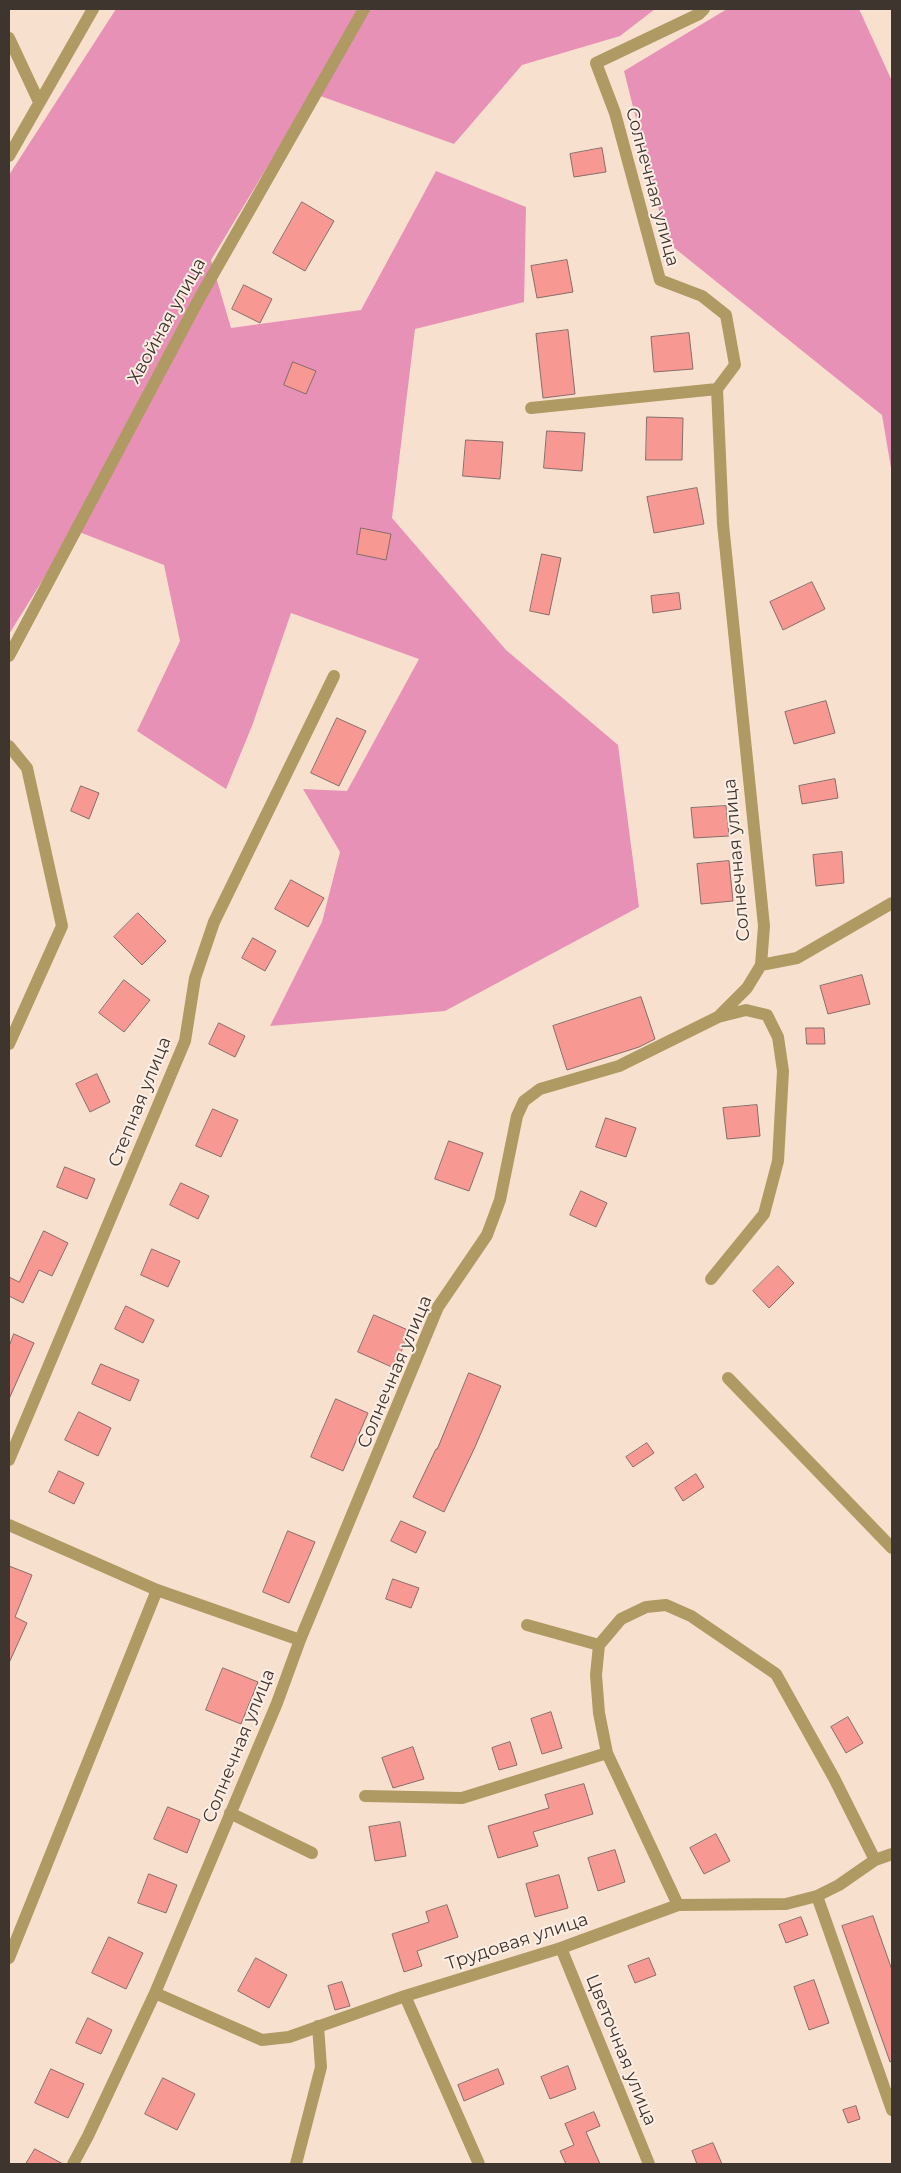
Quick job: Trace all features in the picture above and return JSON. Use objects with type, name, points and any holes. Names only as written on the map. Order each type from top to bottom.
[{"type":"street","points":[[9,156],[93,9]]},
{"type":"street","name":"Хвойная улица","points":[[9,656],[199,299],[364,9]]},
{"type":"street","name":"Солнечная улица","points":[[73,2164],[155,1993],[277,1703],[300,1640],[438,1307],[487,1235],[500,1200],[517,1116],[524,1102],[540,1089],[619,1066],[718,1017],[747,988],[761,965],[764,926],[723,524],[717,389],[735,365],[726,315],[702,296],[660,280],[615,113],[596,63],[699,14],[704,9]]},
{"type":"street","points":[[9,38],[39,102]]},
{"type":"street","points":[[531,408],[717,389]]},
{"type":"street","name":"Степная улица","points":[[9,1460],[185,1041],[195,978],[214,922],[334,676]]},
{"type":"street","points":[[9,746],[27,768],[62,926],[9,1044]]},
{"type":"street","points":[[761,965],[797,958],[892,903]]},
{"type":"street","points":[[712,1278],[764,1214],[778,1161],[783,1071],[778,1037],[767,1015],[746,1010],[718,1017]]},
{"type":"street","points":[[728,1378],[892,1548]]},
{"type":"street","points":[[9,1525],[158,1590],[300,1640]]},
{"type":"street","points":[[9,1958],[158,1590]]},
{"type":"street","points":[[678,1905],[607,1752],[599,1713],[596,1675],[599,1645],[621,1619],[646,1607],[666,1605],[691,1616],[776,1674],[834,1778],[876,1860]]},
{"type":"street","points":[[528,1625],[599,1645]]},
{"type":"street","points":[[365,1796],[462,1798],[607,1752]]},
{"type":"street","points":[[230,1813],[312,1853]]},
{"type":"street","name":"Трудовая улица","points":[[155,1993],[262,2040],[289,2037],[405,1996],[560,1948],[678,1905],[786,1904],[817,1896],[839,1885],[876,1860],[892,1854]]},
{"type":"street","points":[[817,1896],[892,2110]]},
{"type":"street","name":"Цветочная улица","points":[[560,1948],[649,2164]]},
{"type":"street","points":[[405,1996],[479,2164]]},
{"type":"street","points":[[306,2164],[298,2158],[321,2067],[318,2026]]},
{"type":"shaded area","points":[[116,9],[655,9],[620,36],[522,65],[454,144],[312,93],[211,260],[231,328],[361,310],[436,171],[526,207],[524,302],[415,329],[392,518],[506,650],[618,745],[639,907],[445,1011],[270,1026],[322,922],[340,852],[303,789],[347,791],[419,659],[291,613],[252,726],[226,789],[137,731],[180,641],[164,565],[74,530],[9,634],[9,175]]},
{"type":"shaded area","points":[[727,9],[859,9],[892,81],[892,474],[882,415],[667,242],[624,71]]},
{"type":"building","points":[[602,148],[606,172],[574,177],[570,154]]},
{"type":"building","points":[[302,202],[334,221],[305,271],[273,253]]},
{"type":"building","points":[[567,260],[573,292],[537,298],[531,266]]},
{"type":"building","points":[[244,285],[272,299],[260,323],[232,309]]},
{"type":"building","points":[[568,330],[575,394],[543,398],[536,334]]},
{"type":"building","points":[[689,333],[693,369],[654,372],[651,337]]},
{"type":"building","points":[[293,362],[316,371],[306,394],[284,385]]},
{"type":"building","points":[[647,417],[683,418],[682,460],[646,460]]},
{"type":"building","points":[[547,431],[585,433],[582,471],[544,468]]},
{"type":"building","points":[[466,440],[503,442],[500,479],[463,476]]},
{"type":"building","points":[[697,488],[704,524],[654,533],[647,497]]},
{"type":"building","points":[[361,528],[391,534],[386,560],[357,554]]},
{"type":"building","points":[[542,554],[561,558],[549,615],[530,611]]},
{"type":"building","points":[[812,582],[825,609],[783,630],[770,602]]},
{"type":"building","points":[[679,593],[681,609],[653,613],[651,596]]},
{"type":"building","points":[[826,701],[835,733],[794,744],[785,712]]},
{"type":"building","points":[[337,718],[366,731],[339,786],[311,773]]},
{"type":"building","points":[[835,779],[838,798],[802,804],[799,786]]},
{"type":"building","points":[[81,786],[99,793],[89,819],[71,811]]},
{"type":"building","points":[[726,806],[729,836],[694,838],[691,808]]},
{"type":"building","points":[[842,852],[844,883],[816,886],[813,855]]},
{"type":"building","points":[[729,861],[733,901],[701,904],[697,864]]},
{"type":"building","points":[[291,880],[324,898],[308,927],[275,909]]},
{"type":"building","points":[[138,913],[166,941],[142,965],[114,937]]},
{"type":"building","points":[[253,938],[276,951],[265,971],[242,958]]},
{"type":"building","points":[[862,975],[870,1004],[828,1014],[820,986]]},
{"type":"building","points":[[124,980],[150,1000],[124,1032],[99,1013]]},
{"type":"building","points":[[641,997],[655,1039],[639,1047],[567,1070],[553,1026]]},
{"type":"building","points":[[219,1023],[245,1036],[235,1057],[209,1044]]},
{"type":"building","points":[[806,1028],[824,1028],[825,1044],[807,1044]]},
{"type":"building","points":[[97,1074],[110,1102],[90,1112],[76,1084]]},
{"type":"building","points":[[757,1105],[760,1136],[727,1139],[723,1108]]},
{"type":"building","points":[[213,1109],[238,1120],[221,1157],[196,1146]]},
{"type":"building","points":[[606,1118],[636,1128],[626,1157],[596,1147]]},
{"type":"building","points":[[449,1141],[483,1153],[469,1191],[435,1179]]},
{"type":"building","points":[[65,1167],[95,1179],[87,1199],[57,1187]]},
{"type":"building","points":[[181,1183],[209,1196],[198,1219],[170,1205]]},
{"type":"building","points":[[581,1191],[607,1203],[596,1227],[570,1215]]},
{"type":"building","points":[[44,1231],[68,1243],[52,1276],[39,1270],[23,1303],[9,1296],[9,1277],[19,1282]]},
{"type":"building","points":[[152,1249],[180,1261],[168,1287],[141,1275]]},
{"type":"building","points":[[778,1266],[794,1283],[769,1308],[753,1291]]},
{"type":"building","points":[[126,1306],[154,1320],[143,1343],[115,1329]]},
{"type":"building","points":[[374,1315],[410,1331],[394,1368],[358,1352]]},
{"type":"building","points":[[14,1334],[34,1343],[9,1399],[9,1347]]},
{"type":"building","points":[[101,1364],[139,1380],[130,1401],[92,1384]]},
{"type":"building","points":[[469,1373],[501,1386],[444,1512],[413,1497],[437,1449]]},
{"type":"building","points":[[336,1399],[368,1413],[343,1471],[311,1457]]},
{"type":"building","points":[[79,1412],[111,1428],[98,1456],[65,1440]]},
{"type":"building","points":[[647,1443],[654,1453],[633,1467],[626,1457]]},
{"type":"building","points":[[59,1471],[84,1483],[74,1504],[49,1492]]},
{"type":"building","points":[[696,1474],[704,1487],[683,1501],[675,1488]]},
{"type":"building","points":[[401,1521],[426,1532],[416,1553],[391,1541]]},
{"type":"building","points":[[288,1531],[315,1542],[289,1603],[263,1592]]},
{"type":"building","points":[[9,1566],[32,1575],[15,1617],[27,1623],[9,1663]]},
{"type":"building","points":[[393,1579],[419,1588],[411,1608],[386,1599]]},
{"type":"building","points":[[223,1668],[258,1682],[241,1724],[206,1710]]},
{"type":"building","points":[[551,1712],[562,1748],[542,1754],[531,1719]]},
{"type":"building","points":[[848,1717],[863,1743],[846,1753],[831,1727]]},
{"type":"building","points":[[510,1742],[517,1765],[499,1770],[492,1748]]},
{"type":"building","points":[[413,1747],[424,1779],[393,1788],[382,1758]]},
{"type":"building","points":[[584,1784],[593,1814],[533,1832],[538,1846],[498,1858],[488,1826],[549,1808],[545,1795]]},
{"type":"building","points":[[168,1807],[200,1820],[187,1853],[154,1839]]},
{"type":"building","points":[[400,1822],[406,1856],[375,1861],[369,1827]]},
{"type":"building","points":[[716,1834],[730,1861],[704,1874],[690,1848]]},
{"type":"building","points":[[615,1850],[625,1882],[598,1891],[588,1858]]},
{"type":"building","points":[[149,1874],[177,1885],[166,1913],[138,1903]]},
{"type":"building","points":[[559,1875],[568,1908],[535,1917],[526,1884]]},
{"type":"building","points":[[447,1905],[458,1937],[417,1951],[422,1966],[404,1972],[392,1934],[429,1922],[426,1912]]},
{"type":"building","points":[[873,1916],[892,1970],[892,2061],[890,2062],[842,1926]]},
{"type":"building","points":[[801,1917],[808,1935],[786,1943],[779,1925]]},
{"type":"building","points":[[109,1937],[143,1953],[126,1989],[92,1973]]},
{"type":"building","points":[[256,1958],[287,1975],[269,2008],[238,1991]]},
{"type":"building","points":[[649,1958],[656,1975],[635,1983],[628,1966]]},
{"type":"building","points":[[814,1980],[829,2023],[809,2030],[794,1987]]},
{"type":"building","points":[[342,1982],[350,2006],[335,2010],[328,1986]]},
{"type":"building","points":[[88,2018],[112,2030],[101,2054],[76,2043]]},
{"type":"building","points":[[568,2066],[576,2089],[550,2099],[541,2077]]},
{"type":"building","points":[[51,2069],[84,2084],[68,2118],[35,2103]]},
{"type":"building","points":[[498,2069],[504,2084],[464,2101],[458,2085]]},
{"type":"building","points":[[163,2078],[195,2094],[177,2130],[145,2114]]},
{"type":"building","points":[[856,2106],[860,2119],[848,2123],[843,2110]]},
{"type":"building","points":[[594,2112],[600,2126],[586,2132],[600,2164],[566,2164],[560,2151],[574,2145],[565,2124]]},
{"type":"building","points":[[713,2143],[722,2164],[697,2164],[692,2151]]},
{"type":"building","points":[[35,2149],[63,2164],[26,2164]]}]
